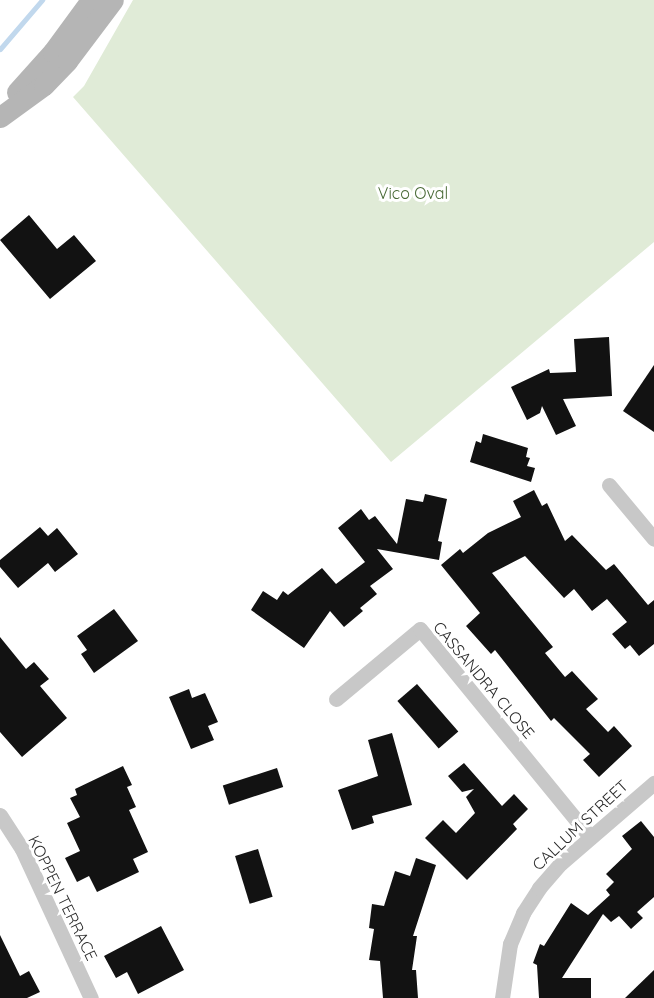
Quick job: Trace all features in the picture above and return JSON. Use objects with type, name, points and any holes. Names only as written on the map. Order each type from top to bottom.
[{"type":"street","points":[[0,110],[52,52],[91,0]]},
{"type":"street","points":[[0,117],[44,85],[67,61],[113,0]]},
{"type":"street","points":[[609,485],[654,539]]},
{"type":"street","name":"CASSANDRA CLOSE","points":[[336,699],[420,628],[590,837]]},
{"type":"street","name":"CALLUM STREET","points":[[502,998],[510,944],[523,913],[547,880],[590,837],[654,783]]},
{"type":"street","name":"KOPPEN TERRACE","points":[[0,815],[22,849],[91,998]]},
{"type":"green space","name":"Vico Oval","points":[[133,0],[654,0],[654,242],[391,462],[73,97],[84,86]]},
{"type":"building","points":[[29,215],[57,249],[74,235],[96,261],[50,299],[0,240]]},
{"type":"building","points":[[609,337],[612,396],[563,399],[576,426],[556,435],[542,406],[540,413],[527,420],[511,387],[549,369],[550,373],[576,372],[574,339]]},
{"type":"building","points":[[654,365],[654,432],[623,411]]},
{"type":"building","points":[[483,434],[528,448],[526,457],[530,458],[527,466],[535,468],[531,482],[470,462],[476,441],[481,443]]},
{"type":"building","points":[[534,490],[542,506],[547,503],[565,541],[572,535],[606,570],[614,564],[648,605],[654,600],[654,644],[639,656],[630,645],[625,649],[612,634],[627,622],[607,599],[592,611],[574,589],[564,598],[525,556],[492,573],[553,647],[545,653],[565,677],[572,671],[598,699],[586,709],[608,732],[614,726],[632,746],[599,777],[583,760],[590,754],[554,718],[551,721],[495,650],[491,654],[466,626],[480,613],[441,565],[460,549],[463,553],[488,533],[521,517],[513,501]]},
{"type":"building","points":[[425,494],[447,499],[438,541],[442,542],[439,560],[377,549],[393,569],[370,586],[377,594],[360,608],[363,611],[344,627],[330,611],[304,648],[251,610],[263,591],[277,600],[283,591],[288,595],[322,568],[336,584],[365,562],[338,528],[361,509],[369,520],[375,516],[397,544],[406,499],[423,502]]},
{"type":"building","points":[[40,527],[48,536],[57,528],[78,554],[55,572],[48,563],[18,588],[0,567],[0,560]]},
{"type":"building","points":[[114,609],[138,641],[94,673],[81,654],[87,650],[77,636]]},
{"type":"building","points":[[0,637],[26,669],[34,662],[49,679],[40,686],[67,718],[22,757],[0,732]]},
{"type":"building","points":[[417,684],[458,732],[439,749],[397,701]]},
{"type":"building","points":[[189,689],[192,698],[205,693],[218,722],[208,726],[214,740],[191,749],[169,697]]},
{"type":"building","points":[[392,733],[412,805],[372,816],[374,823],[352,830],[338,790],[378,776],[368,740]]},
{"type":"building","points":[[464,763],[502,806],[514,794],[528,809],[513,824],[517,829],[467,880],[425,838],[443,820],[456,833],[475,813],[466,797],[474,789],[462,792],[448,776]]},
{"type":"building","points":[[123,766],[132,785],[127,787],[136,807],[129,810],[148,852],[133,859],[139,872],[97,892],[89,876],[77,882],[65,858],[80,851],[67,823],[80,817],[70,798],[77,795],[75,789]]},
{"type":"building","points":[[277,768],[283,787],[229,805],[223,786]]},
{"type":"building","points":[[641,821],[654,837],[654,897],[637,912],[643,918],[631,929],[619,916],[611,922],[603,914],[562,978],[591,978],[591,998],[539,998],[537,965],[533,963],[540,944],[544,946],[571,903],[588,915],[610,895],[606,890],[614,882],[606,874],[632,849],[622,836]]},
{"type":"building","points":[[258,849],[273,897],[250,904],[235,856]]},
{"type":"building","points":[[416,858],[436,865],[413,936],[417,936],[412,970],[416,970],[418,998],[383,998],[380,961],[369,960],[374,929],[369,928],[372,904],[384,906],[395,871],[410,876]]},
{"type":"building","points":[[161,926],[184,970],[138,994],[127,972],[116,978],[104,956]]},
{"type":"building","points":[[0,935],[20,976],[29,971],[40,992],[27,998],[0,998]]},
{"type":"building","points":[[654,970],[654,998],[625,998]]},
{"type":"waterway","points":[[0,49],[42,0]]}]
